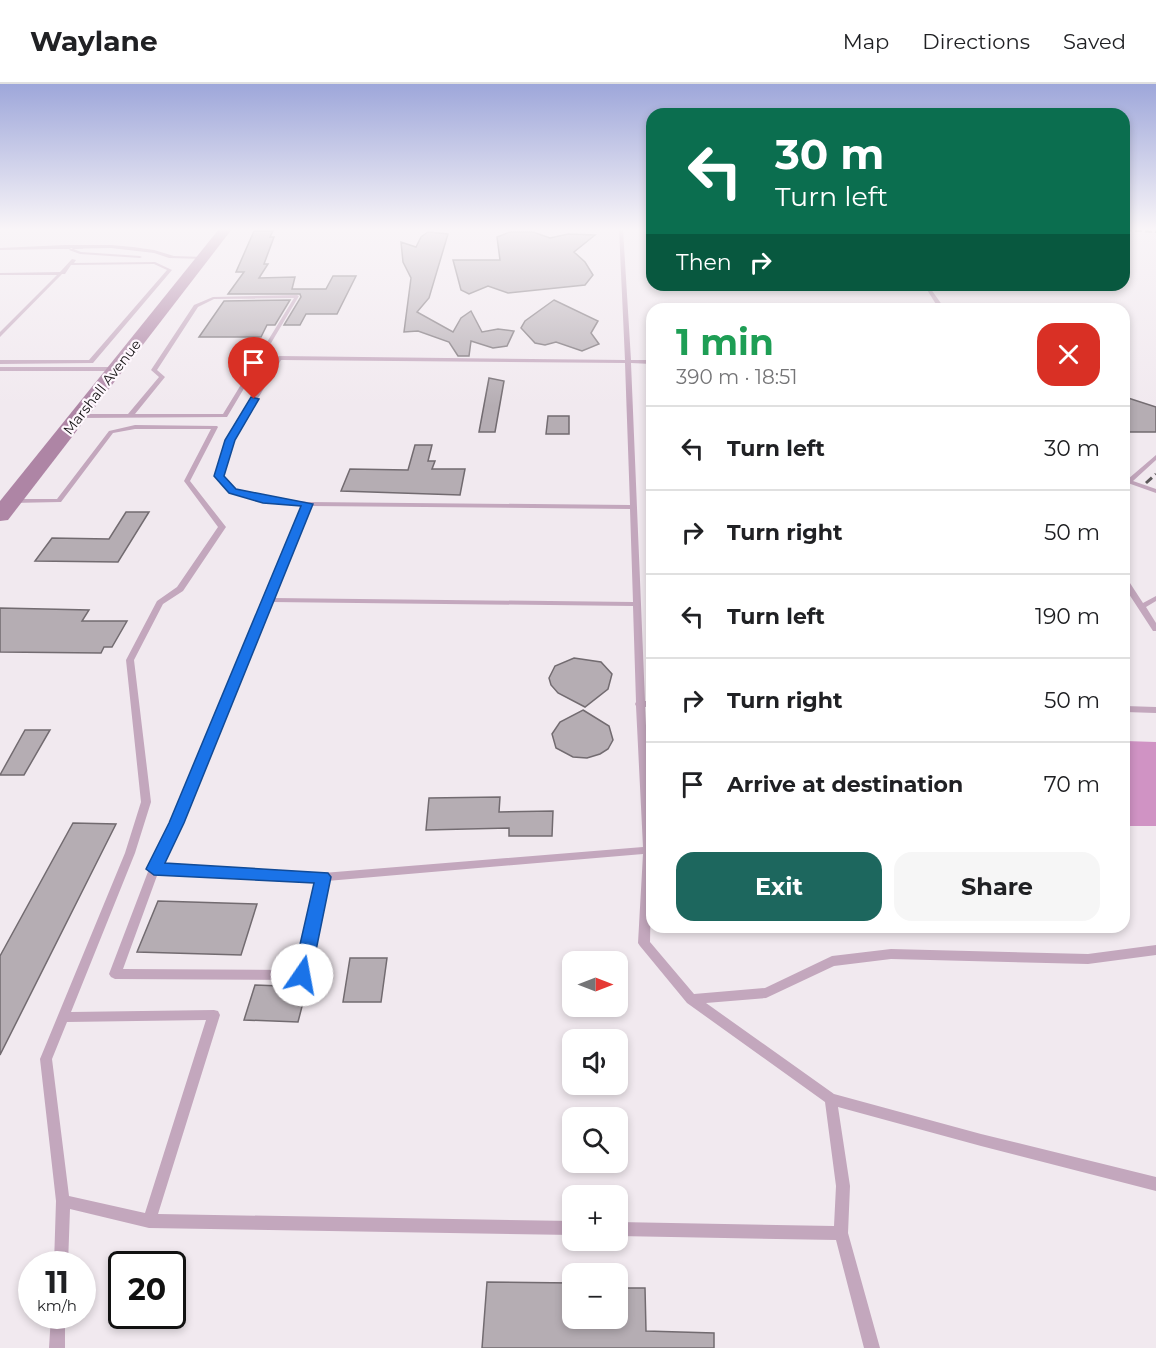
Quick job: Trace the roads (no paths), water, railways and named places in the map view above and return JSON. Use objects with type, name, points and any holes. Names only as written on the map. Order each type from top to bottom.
[{"type":"street","name":"Marshall Avenue","points":[[0,515],[180,288]]},
{"type":"lane","points":[[0,335],[48,288]]},
{"type":"lane","points":[[0,362],[91,362],[155,288]]},
{"type":"lane","points":[[625,288],[630,362],[639,704],[646,818]]},
{"type":"lane","points":[[61,1251],[63,1201],[46,1059],[130,853],[146,802],[130,660],[160,603],[180,589],[222,527],[187,481],[215,427],[225,416],[297,296],[213,298],[196,306],[154,370],[162,377],[130,416]]},
{"type":"lane","points":[[634,507],[308,504],[263,500],[232,491],[219,476],[230,440],[279,358],[646,362]]},
{"type":"lane","points":[[0,369],[116,369]]},
{"type":"lane","points":[[79,416],[225,416]]},
{"type":"lane","points":[[11,501],[59,501],[111,432],[135,427],[215,427]]},
{"type":"lane","points":[[1130,478],[1156,457]]},
{"type":"lane","points":[[1130,481],[1156,490]]},
{"type":"lane","points":[[308,504],[176,823],[154,869],[114,974],[302,975],[323,877]]},
{"type":"lane","points":[[1130,590],[1156,629]]},
{"type":"lane","points":[[1141,607],[1156,598]]},
{"type":"lane","points":[[268,600],[636,604]]},
{"type":"lane","points":[[639,704],[646,704]]},
{"type":"lane","points":[[1130,709],[1156,710]]},
{"type":"lane","points":[[154,869],[323,877],[646,850]]},
{"type":"lane","points":[[646,897],[644,944],[691,999],[831,1099],[1156,1184]]},
{"type":"lane","points":[[691,999],[766,993],[832,961],[891,954],[1088,959],[1156,950]]},
{"type":"lane","points":[[63,1017],[214,1015],[149,1221]]},
{"type":"lane","points":[[831,1099],[843,1186],[841,1233],[872,1348]]},
{"type":"lane","points":[[63,1201],[149,1221],[562,1228]]},
{"type":"lane","points":[[628,1229],[841,1233]]},
{"type":"lane","points":[[57,1348],[58,1329]]},
{"type":"railway","points":[[1146,483],[1156,474]]}]
